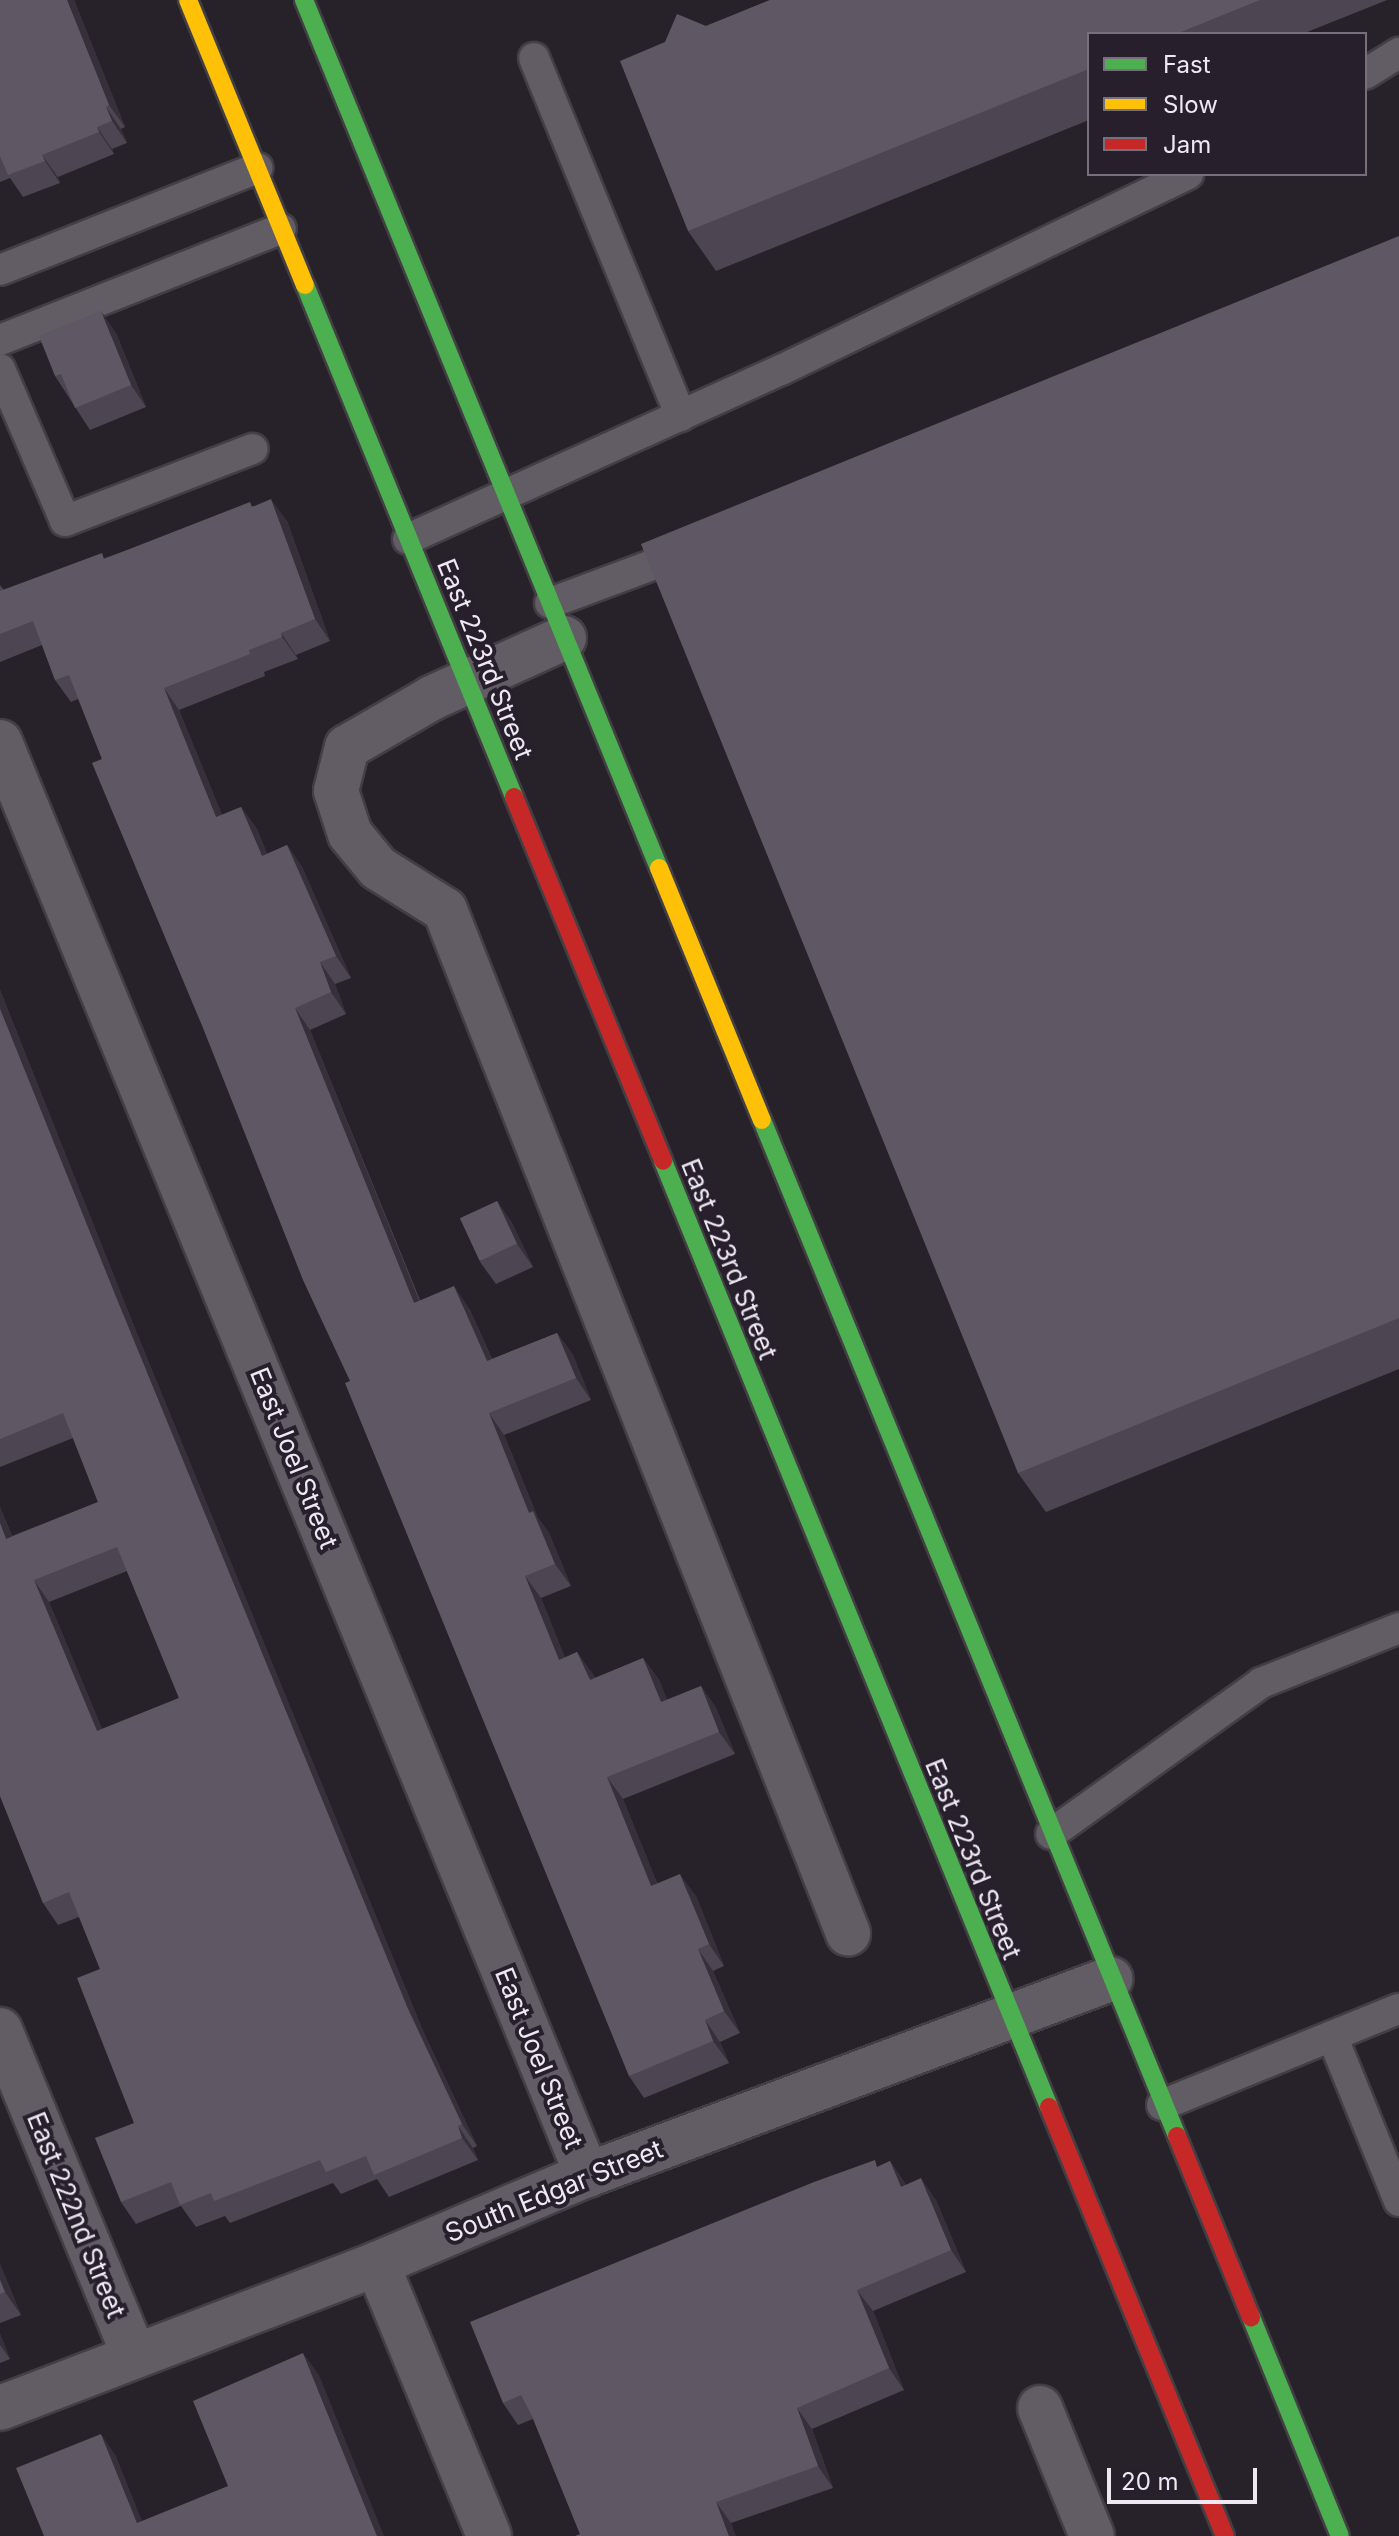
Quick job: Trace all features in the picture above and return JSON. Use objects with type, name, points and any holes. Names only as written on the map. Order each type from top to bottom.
[{"type":"main road","name":"East 223rd Street","points":[[188,0],[1010,2017],[1225,2536]]},
{"type":"main road","points":[[304,0],[1340,2536]]},
{"type":"street","points":[[557,620],[466,683],[347,747],[336,791],[350,834],[378,868],[445,910],[848,1933]]},
{"type":"street","name":"East Joel Street","points":[[0,742],[587,2175]]},
{"type":"street","name":"South Edgar Street","points":[[0,2408],[377,2264],[587,2175],[1110,1979]]},
{"type":"street","name":"East 222nd Street","points":[[0,2030],[134,2355]]},
{"type":"street","points":[[377,2264],[489,2536]]},
{"type":"street","points":[[1040,2408],[1092,2536]]},
{"type":"lane","points":[[1367,73],[1399,53]]},
{"type":"lane","points":[[534,58],[681,416]]},
{"type":"lane","points":[[0,270],[257,168]]},
{"type":"lane","points":[[408,539],[681,416],[1184,176]]},
{"type":"lane","points":[[0,340],[281,229]]},
{"type":"lane","points":[[0,369],[65,521],[253,449]]},
{"type":"lane","points":[[557,620],[709,543]]},
{"type":"lane","points":[[1051,1834],[1261,1683],[1399,1628]]},
{"type":"lane","points":[[1162,2105],[1399,2009]]},
{"type":"lane","points":[[1332,2036],[1399,2201]]},
{"type":"building","points":[[0,0],[67,0],[109,105],[106,107],[112,121],[97,127],[99,132],[42,155],[45,161],[8,175],[0,156]]},
{"type":"building","points":[[770,0],[1260,0],[1181,32],[1087,32],[1087,70],[688,231],[620,61],[665,42],[677,14],[706,26]]},
{"type":"building","points":[[1399,236],[1399,1318],[1018,1473],[641,544]]},
{"type":"building","points":[[101,311],[131,385],[75,408],[61,374],[55,376],[39,336]]},
{"type":"building","points":[[271,499],[315,619],[249,650],[250,654],[164,688],[216,817],[241,807],[262,856],[287,845],[336,956],[320,962],[331,992],[295,1008],[414,1303],[454,1286],[487,1361],[557,1333],[576,1378],[489,1413],[529,1513],[533,1511],[555,1564],[525,1576],[559,1660],[577,1652],[590,1680],[643,1658],[661,1702],[701,1686],[719,1732],[607,1777],[651,1886],[680,1874],[709,1944],[698,1949],[724,2011],[705,2020],[713,2041],[629,2076],[345,1383],[350,1381],[303,1280],[203,1028],[92,763],[102,759],[69,675],[55,680],[33,621],[0,634],[0,591],[102,553],[104,559],[250,502],[252,507]]},
{"type":"building","points":[[0,1009],[408,2009],[462,2124],[458,2126],[462,2138],[374,2175],[366,2156],[326,2172],[320,2160],[214,2201],[211,2193],[180,2205],[171,2182],[121,2202],[95,2138],[134,2123],[77,1978],[100,1969],[69,1892],[43,1903],[0,1796],[0,1523],[6,1539],[98,1502],[63,1413],[0,1439]],"holes":[[[117,1547],[179,1698],[97,1731],[34,1580]]]},
{"type":"building","points":[[497,1201],[517,1244],[480,1261],[460,1218]]},
{"type":"building","points":[[875,2160],[877,2167],[890,2161],[901,2187],[921,2178],[951,2250],[857,2290],[889,2368],[797,2408],[818,2466],[716,2502],[729,2536],[575,2536],[580,2534],[532,2416],[521,2395],[503,2403],[470,2322]]},
{"type":"building","points":[[303,2353],[377,2536],[44,2536],[16,2468],[101,2434],[137,2523],[228,2486],[193,2401]]},
{"type":"traffic: fast","points":[[304,0],[659,868]]},
{"type":"traffic: fast","points":[[305,285],[514,797]]},
{"type":"traffic: fast","points":[[762,1120],[1177,2136]]},
{"type":"traffic: fast","points":[[663,1161],[1049,2107]]},
{"type":"traffic: fast","points":[[1251,2317],[1340,2536]]},
{"type":"traffic: slow","points":[[188,0],[305,285]]},
{"type":"traffic: slow","points":[[659,868],[762,1120]]},
{"type":"traffic: jam","points":[[514,797],[663,1161]]},
{"type":"traffic: jam","points":[[1049,2107],[1225,2536]]},
{"type":"traffic: jam","points":[[1177,2136],[1251,2317]]}]
